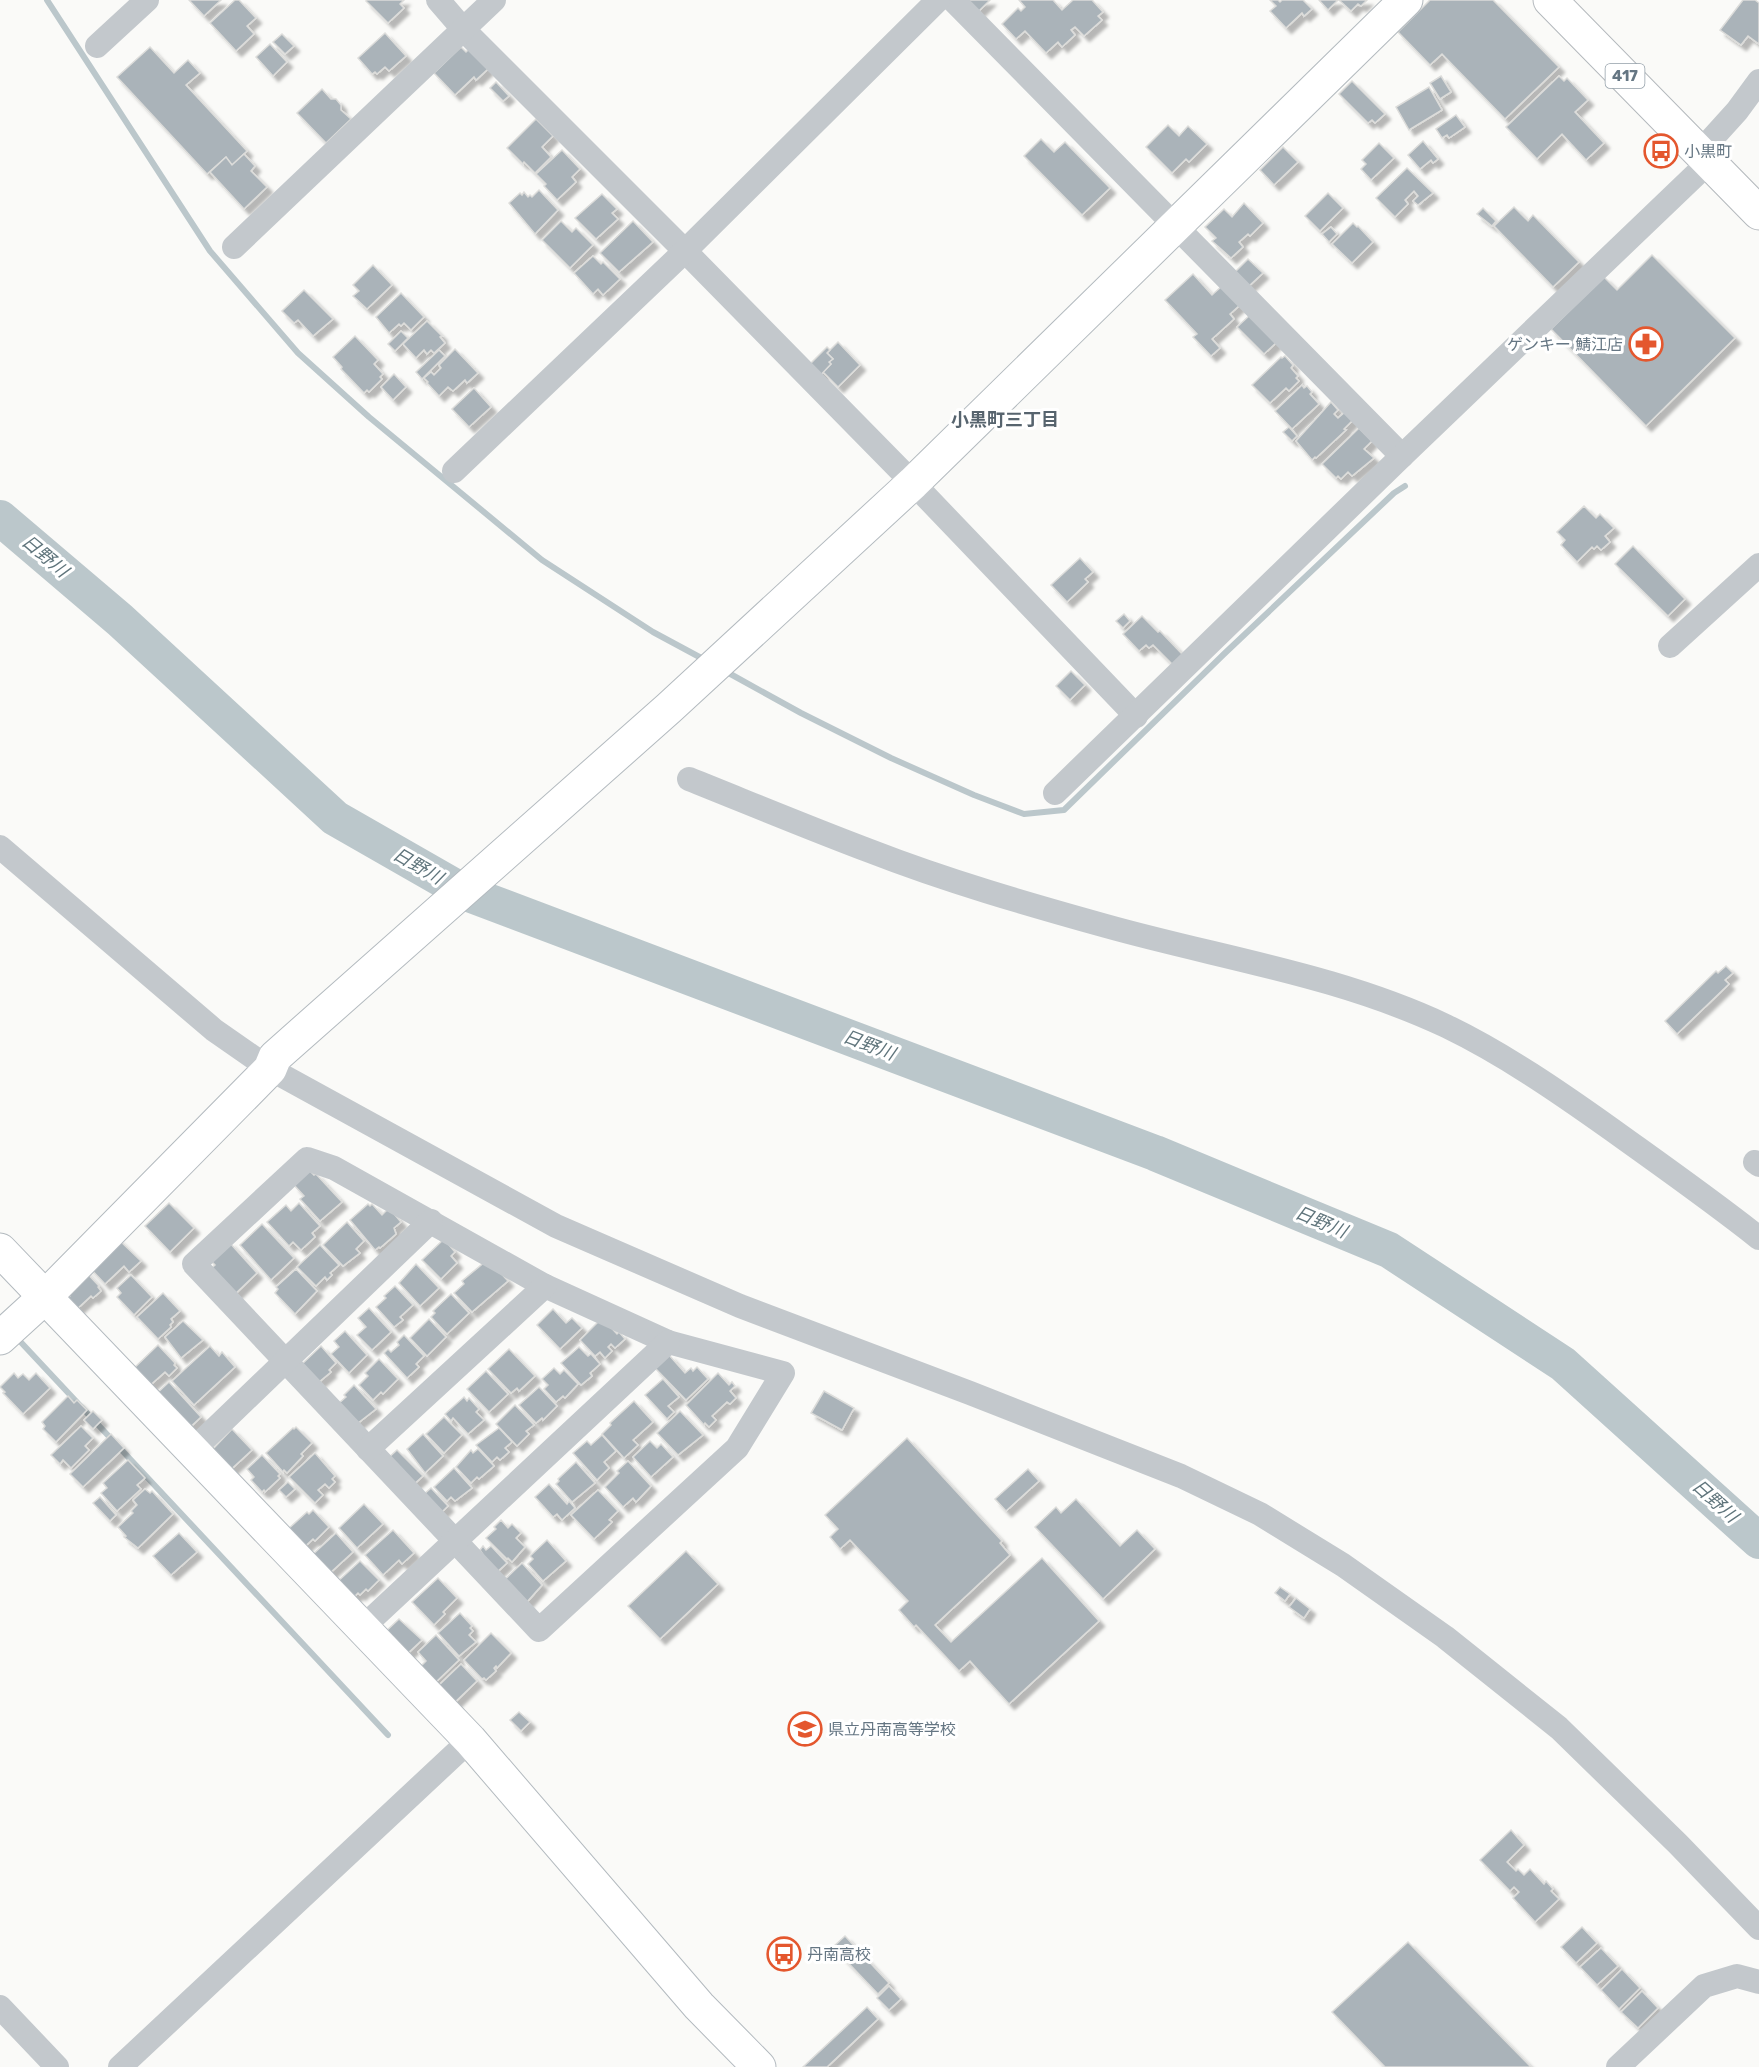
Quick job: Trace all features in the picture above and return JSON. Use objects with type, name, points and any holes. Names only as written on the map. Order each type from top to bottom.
[{"type":"main road","points":[[0,1338],[45,1297],[272,1063],[669,708],[913,483],[1406,0]]},
{"type":"main road","name":"417","points":[[1550,0],[1759,213]]},
{"type":"main road","points":[[0,1250],[470,1740],[699,2006],[759,2067]]},
{"type":"street","points":[[97,46],[147,0]]},
{"type":"street","points":[[438,0],[462,29],[913,483],[1136,716]]},
{"type":"street","points":[[234,247],[494,0]]},
{"type":"street","points":[[454,471],[685,251],[938,0]]},
{"type":"street","points":[[953,0],[1402,456]]},
{"type":"street","points":[[1055,793],[1704,158],[1759,81]]},
{"type":"street","points":[[1670,646],[1759,565]]},
{"type":"street","points":[[689,778],[872,852],[1024,903],[1127,932],[1324,980],[1390,1002],[1448,1027],[1513,1063],[1708,1197],[1759,1238]]},
{"type":"street","points":[[0,847],[214,1030],[556,1226],[740,1306],[1181,1476],[1260,1514],[1343,1565],[1445,1637],[1559,1728],[1678,1844],[1759,1929]]},
{"type":"street","points":[[307,1159],[334,1168],[431,1221],[545,1286],[668,1342],[783,1373],[737,1449],[539,1630],[194,1264],[307,1159]]},
{"type":"street","points":[[192,1451],[431,1221]]},
{"type":"street","points":[[368,1449],[545,1286]]},
{"type":"street","points":[[362,1628],[668,1342]]},
{"type":"street","points":[[120,2067],[470,1740]]},
{"type":"street","points":[[1618,2067],[1704,1986],[1737,1976],[1759,1982]]},
{"type":"street","points":[[0,2007],[57,2067]]},
{"type":"building","points":[[189,0],[221,0],[204,16]]},
{"type":"building","points":[[235,0],[239,0],[256,18],[247,26],[254,34],[236,51],[210,23]]},
{"type":"building","points":[[367,0],[404,0],[400,4],[404,8],[388,23]]},
{"type":"building","points":[[967,0],[990,0],[978,12]]},
{"type":"building","points":[[1019,0],[1053,0],[1062,10],[1073,0],[1092,0],[1103,12],[1098,16],[1102,20],[1084,36],[1075,27],[1071,30],[1075,35],[1062,47],[1058,42],[1046,53],[1025,31],[1016,39],[1002,24],[1018,8],[1021,11],[1025,7]]},
{"type":"building","points":[[1270,0],[1280,2],[1282,0],[1303,0],[1312,9],[1304,16],[1302,13],[1286,28],[1270,11],[1276,6]]},
{"type":"building","points":[[1319,0],[1338,0],[1328,10]]},
{"type":"building","points":[[1339,0],[1367,0],[1361,6],[1358,4],[1351,11]]},
{"type":"building","points":[[1430,0],[1493,0],[1559,67],[1505,119],[1442,54],[1430,65],[1398,32]]},
{"type":"building","points":[[1743,0],[1755,0],[1759,3],[1759,44],[1748,36],[1741,45],[1720,30]]},
{"type":"building","points":[[385,33],[406,56],[389,71],[385,67],[377,74],[375,72],[372,74],[358,58]]},
{"type":"building","points":[[282,34],[294,46],[285,54],[273,42]]},
{"type":"building","points":[[270,44],[287,62],[273,76],[256,57]]},
{"type":"building","points":[[150,47],[174,73],[188,60],[200,73],[186,85],[247,151],[232,165],[226,157],[207,174],[117,77]]},
{"type":"building","points":[[461,47],[466,52],[469,49],[488,69],[476,80],[474,77],[455,95],[434,73]]},
{"type":"building","points":[[1441,76],[1451,92],[1440,99],[1430,83]]},
{"type":"building","points":[[1559,76],[1564,81],[1567,78],[1588,100],[1575,112],[1604,143],[1586,160],[1562,134],[1537,159],[1506,127]]},
{"type":"building","points":[[1352,81],[1385,114],[1375,123],[1372,120],[1368,123],[1339,94]]},
{"type":"building","points":[[496,82],[509,96],[503,101],[490,88]]},
{"type":"building","points":[[1429,87],[1442,110],[1409,130],[1396,107]]},
{"type":"building","points":[[322,89],[331,99],[336,99],[341,105],[341,110],[351,119],[326,143],[297,113]]},
{"type":"building","points":[[1456,115],[1465,127],[1449,138],[1447,135],[1442,138],[1436,129]]},
{"type":"building","points":[[536,119],[553,136],[542,147],[551,157],[535,173],[507,148]]},
{"type":"building","points":[[1168,125],[1179,136],[1188,126],[1207,144],[1189,162],[1186,159],[1172,173],[1146,147]]},
{"type":"building","points":[[1041,139],[1054,152],[1065,142],[1110,188],[1082,215],[1024,156]]},
{"type":"building","points":[[1423,141],[1438,159],[1433,163],[1431,160],[1420,169],[1408,155]]},
{"type":"building","points":[[1379,143],[1394,158],[1371,180],[1361,169],[1366,164],[1362,160]]},
{"type":"building","points":[[1283,147],[1298,162],[1274,185],[1260,170]]},
{"type":"building","points":[[562,150],[580,169],[572,177],[576,182],[557,200],[536,174]]},
{"type":"building","points":[[244,154],[255,166],[251,171],[267,187],[244,209],[210,172],[226,157],[232,165]]},
{"type":"building","points":[[1407,168],[1433,193],[1418,205],[1413,201],[1418,196],[1414,191],[1405,200],[1408,204],[1395,217],[1376,198]]},
{"type":"building","points":[[539,190],[558,210],[535,234],[509,203],[520,193],[522,195],[524,192],[528,197],[530,195],[532,197]]},
{"type":"building","points":[[1328,193],[1343,208],[1320,231],[1305,216]]},
{"type":"building","points":[[602,194],[617,209],[612,213],[618,219],[596,239],[575,218]]},
{"type":"building","points":[[1244,203],[1263,223],[1250,236],[1248,234],[1239,242],[1243,247],[1231,258],[1212,241],[1216,238],[1205,227],[1224,209],[1232,217]]},
{"type":"building","points":[[1514,207],[1528,221],[1533,215],[1579,262],[1553,287],[1494,226]]},
{"type":"building","points":[[1483,208],[1496,221],[1492,226],[1477,214]]},
{"type":"building","points":[[561,221],[572,232],[576,228],[593,245],[570,268],[542,240]]},
{"type":"building","points":[[633,221],[653,242],[619,272],[600,253]]},
{"type":"building","points":[[1353,223],[1373,242],[1352,263],[1332,244]]},
{"type":"building","points":[[1331,227],[1337,234],[1329,242],[1322,234]]},
{"type":"building","points":[[1652,255],[1735,338],[1646,426],[1551,329],[1604,277],[1617,290]]},
{"type":"building","points":[[593,256],[601,264],[603,262],[620,279],[603,295],[598,289],[593,294],[574,273]]},
{"type":"building","points":[[1248,259],[1263,273],[1249,286],[1235,272]]},
{"type":"building","points":[[373,265],[392,285],[367,309],[353,296],[359,291],[353,285]]},
{"type":"building","points":[[1193,274],[1212,295],[1222,286],[1240,305],[1230,314],[1234,319],[1212,339],[1220,348],[1211,356],[1193,337],[1197,334],[1165,300]]},
{"type":"building","points":[[304,290],[333,319],[313,336],[298,320],[294,323],[282,311]]},
{"type":"building","points":[[401,293],[424,317],[411,330],[404,323],[401,326],[399,324],[389,333],[376,317]]},
{"type":"building","points":[[1250,315],[1277,342],[1264,354],[1237,327]]},
{"type":"building","points":[[427,321],[442,336],[440,337],[445,343],[434,353],[431,350],[427,354],[424,350],[416,358],[403,344]]},
{"type":"building","points":[[401,331],[408,338],[395,351],[388,344]]},
{"type":"building","points":[[355,336],[378,360],[374,364],[383,374],[380,377],[382,379],[369,392],[367,390],[364,393],[333,357]]},
{"type":"building","points":[[838,342],[860,365],[838,387],[823,372],[833,359],[827,353]]},
{"type":"building","points":[[827,347],[830,350],[827,353],[833,359],[818,378],[807,367]]},
{"type":"building","points":[[455,349],[478,373],[467,383],[465,380],[453,391],[448,387],[439,396],[424,378],[431,372],[434,375],[441,368],[439,365]]},
{"type":"building","points":[[439,350],[445,356],[422,379],[416,372]]},
{"type":"building","points":[[1285,356],[1293,365],[1291,368],[1299,381],[1289,391],[1286,388],[1270,403],[1252,385],[1281,357]]},
{"type":"building","points":[[394,374],[406,387],[393,400],[381,387]]},
{"type":"building","points":[[1302,385],[1304,388],[1307,386],[1312,392],[1310,394],[1319,404],[1292,429],[1275,411]]},
{"type":"building","points":[[474,388],[491,407],[469,427],[452,409]]},
{"type":"building","points":[[1331,402],[1338,410],[1334,414],[1338,418],[1345,412],[1353,420],[1344,429],[1346,430],[1312,460],[1296,441]]},
{"type":"building","points":[[1289,427],[1297,436],[1292,441],[1283,432]]},
{"type":"building","points":[[1359,428],[1372,441],[1364,449],[1374,458],[1352,476],[1348,472],[1341,479],[1338,476],[1336,478],[1322,464]]},
{"type":"building","points":[[1584,506],[1596,518],[1600,514],[1614,528],[1605,536],[1610,542],[1601,550],[1597,546],[1594,549],[1592,547],[1577,562],[1561,545],[1565,540],[1557,532]]},
{"type":"building","points":[[1633,546],[1685,599],[1668,616],[1615,564]]},
{"type":"building","points":[[1080,558],[1093,572],[1085,579],[1088,582],[1067,602],[1051,585]]},
{"type":"building","points":[[1124,614],[1130,621],[1123,628],[1116,621]]},
{"type":"building","points":[[1142,616],[1183,655],[1173,665],[1153,645],[1149,648],[1146,645],[1139,651],[1123,634]]},
{"type":"building","points":[[1071,671],[1085,685],[1070,700],[1056,686]]},
{"type":"building","points":[[1726,966],[1733,973],[1725,980],[1729,984],[1677,1034],[1665,1021],[1716,971],[1718,973]]},
{"type":"building","points":[[309,1170],[314,1175],[316,1174],[342,1202],[320,1221],[300,1199],[304,1196],[294,1185]]},
{"type":"building","points":[[169,1203],[194,1228],[170,1252],[145,1226]]},
{"type":"building","points":[[299,1203],[320,1226],[312,1233],[315,1237],[301,1250],[293,1242],[289,1246],[267,1222],[286,1205],[291,1211]]},
{"type":"building","points":[[368,1204],[370,1206],[372,1204],[382,1215],[389,1208],[401,1222],[394,1228],[396,1234],[375,1250],[350,1220]]},
{"type":"building","points":[[347,1222],[364,1241],[356,1249],[360,1253],[343,1266],[323,1245]]},
{"type":"building","points":[[262,1224],[294,1258],[271,1280],[240,1245]]},
{"type":"building","points":[[117,1238],[141,1261],[129,1272],[124,1266],[105,1284],[87,1265]]},
{"type":"building","points":[[444,1239],[455,1252],[451,1256],[457,1263],[441,1279],[422,1260]]},
{"type":"building","points":[[229,1242],[257,1273],[233,1296],[198,1280],[215,1265],[210,1260]]},
{"type":"building","points":[[320,1245],[339,1265],[330,1273],[332,1275],[327,1280],[325,1277],[316,1286],[297,1267]]},
{"type":"building","points":[[486,1261],[508,1281],[472,1312],[454,1293],[464,1284],[462,1281]]},
{"type":"building","points":[[416,1264],[439,1288],[420,1306],[399,1283]]},
{"type":"building","points":[[83,1269],[101,1291],[93,1298],[91,1296],[77,1309],[67,1299],[70,1296],[63,1288]]},
{"type":"building","points":[[296,1269],[317,1291],[295,1314],[275,1293],[278,1289],[276,1287]]},
{"type":"building","points":[[131,1275],[152,1297],[134,1315],[117,1297],[121,1293],[117,1288]]},
{"type":"building","points":[[395,1286],[413,1305],[400,1317],[403,1320],[394,1327],[376,1307]]},
{"type":"building","points":[[163,1293],[180,1311],[171,1319],[173,1322],[171,1327],[158,1339],[137,1317]]},
{"type":"building","points":[[451,1294],[469,1313],[447,1334],[431,1317],[435,1313],[433,1311]]},
{"type":"building","points":[[369,1308],[391,1332],[372,1350],[357,1335],[366,1327],[358,1318]]},
{"type":"building","points":[[553,1309],[566,1323],[572,1318],[582,1328],[560,1349],[537,1325]]},
{"type":"building","points":[[602,1318],[625,1339],[615,1348],[611,1344],[608,1347],[612,1351],[605,1358],[600,1352],[595,1356],[580,1340]]},
{"type":"building","points":[[429,1319],[446,1337],[427,1356],[410,1338]]},
{"type":"building","points":[[183,1321],[203,1340],[181,1358],[165,1337]]},
{"type":"building","points":[[345,1331],[367,1355],[349,1373],[331,1354],[339,1347],[334,1341]]},
{"type":"building","points":[[404,1335],[424,1356],[416,1364],[419,1367],[407,1378],[384,1353],[388,1349],[391,1352],[399,1345],[397,1342]]},
{"type":"building","points":[[158,1345],[177,1368],[169,1376],[165,1372],[146,1389],[130,1372]]},
{"type":"building","points":[[210,1346],[219,1356],[222,1352],[235,1367],[194,1405],[172,1381]]},
{"type":"building","points":[[321,1346],[336,1363],[329,1370],[331,1372],[319,1382],[301,1365]]},
{"type":"building","points":[[579,1347],[588,1356],[591,1354],[600,1364],[590,1373],[592,1376],[581,1385],[561,1363]]},
{"type":"building","points":[[509,1349],[535,1376],[519,1391],[517,1388],[511,1393],[488,1369]]},
{"type":"building","points":[[669,1355],[685,1373],[697,1367],[708,1379],[686,1400],[655,1368]]},
{"type":"building","points":[[379,1359],[398,1379],[383,1394],[381,1392],[373,1400],[359,1385],[368,1376],[365,1373]]},
{"type":"building","points":[[554,1368],[560,1374],[564,1370],[578,1384],[565,1398],[563,1396],[556,1402],[544,1389],[548,1385],[542,1379]]},
{"type":"building","points":[[486,1371],[508,1394],[489,1412],[467,1389]]},
{"type":"building","points":[[14,1373],[18,1378],[23,1374],[29,1380],[36,1373],[50,1388],[23,1414],[0,1387]]},
{"type":"building","points":[[718,1373],[729,1385],[732,1382],[735,1386],[730,1391],[736,1398],[730,1404],[727,1402],[712,1416],[716,1420],[709,1427],[705,1423],[704,1425],[686,1405]]},
{"type":"building","points":[[663,1379],[679,1397],[668,1406],[674,1412],[667,1419],[645,1395]]},
{"type":"building","points":[[169,1382],[201,1417],[184,1433],[154,1396]]},
{"type":"building","points":[[354,1385],[376,1409],[353,1427],[338,1404]]},
{"type":"building","points":[[539,1387],[557,1406],[543,1420],[542,1418],[536,1423],[519,1405]]},
{"type":"building","points":[[824,1391],[854,1408],[842,1430],[811,1413]]},
{"type":"building","points":[[68,1396],[74,1403],[77,1400],[87,1410],[56,1442],[43,1429],[45,1426],[42,1422]]},
{"type":"building","points":[[464,1397],[467,1401],[469,1398],[479,1409],[476,1412],[484,1420],[468,1434],[453,1418],[451,1421],[445,1414]]},
{"type":"building","points":[[634,1401],[653,1422],[633,1440],[638,1445],[624,1458],[602,1434],[611,1425],[610,1423]]},
{"type":"building","points":[[515,1405],[534,1425],[526,1431],[529,1434],[517,1446],[496,1424]]},
{"type":"building","points":[[93,1411],[102,1420],[93,1429],[84,1420]]},
{"type":"building","points":[[680,1411],[703,1435],[678,1455],[657,1433]]},
{"type":"building","points":[[444,1417],[462,1435],[444,1453],[426,1434]]},
{"type":"building","points":[[81,1426],[93,1438],[85,1446],[89,1450],[71,1468],[63,1460],[60,1464],[51,1455]]},
{"type":"building","points":[[296,1427],[312,1443],[287,1473],[284,1470],[283,1472],[266,1453]]},
{"type":"building","points":[[499,1428],[512,1442],[505,1448],[509,1452],[500,1460],[497,1457],[492,1462],[476,1445]]},
{"type":"building","points":[[232,1429],[252,1450],[225,1475],[213,1449]]},
{"type":"building","points":[[111,1434],[124,1448],[83,1487],[70,1474]]},
{"type":"building","points":[[423,1434],[443,1456],[425,1473],[407,1449]]},
{"type":"building","points":[[602,1435],[616,1451],[604,1462],[609,1468],[597,1480],[573,1453],[587,1441],[591,1445]]},
{"type":"building","points":[[907,1438],[1002,1541],[1000,1543],[1010,1555],[935,1625],[951,1642],[1042,1558],[1099,1621],[1009,1704],[970,1661],[959,1671],[916,1625],[914,1627],[899,1610],[908,1601],[850,1540],[840,1549],[830,1537],[838,1529],[825,1515]]},
{"type":"building","points":[[650,1441],[657,1448],[661,1444],[673,1457],[651,1477],[633,1457]]},
{"type":"building","points":[[478,1449],[494,1466],[471,1483],[456,1467],[471,1450],[473,1453]]},
{"type":"building","points":[[397,1450],[423,1476],[412,1486],[386,1460]]},
{"type":"building","points":[[315,1453],[335,1476],[332,1479],[335,1482],[329,1488],[325,1484],[318,1490],[323,1495],[315,1503],[289,1477]]},
{"type":"building","points":[[262,1455],[280,1474],[278,1476],[280,1478],[265,1492],[264,1490],[262,1492],[251,1480],[254,1477],[247,1469]]},
{"type":"building","points":[[128,1460],[145,1478],[137,1485],[141,1489],[117,1511],[101,1493],[107,1488],[103,1483]]},
{"type":"building","points":[[628,1461],[651,1486],[636,1502],[633,1498],[623,1507],[605,1487]]},
{"type":"building","points":[[576,1462],[595,1483],[572,1502],[556,1484],[558,1479]]},
{"type":"building","points":[[454,1468],[472,1488],[455,1501],[451,1497],[447,1501],[434,1487]]},
{"type":"building","points":[[1028,1469],[1039,1481],[1006,1511],[995,1499]]},
{"type":"building","points":[[288,1482],[295,1489],[286,1497],[279,1490]]},
{"type":"building","points":[[549,1484],[567,1504],[569,1501],[575,1508],[562,1520],[557,1514],[553,1517],[535,1497]]},
{"type":"building","points":[[431,1488],[448,1506],[442,1512],[413,1504]]},
{"type":"building","points":[[145,1489],[150,1493],[152,1491],[173,1514],[138,1548],[124,1537],[126,1536],[118,1527],[133,1513],[131,1511],[137,1505],[133,1500]]},
{"type":"building","points":[[598,1490],[618,1511],[609,1520],[612,1522],[594,1539],[571,1515]]},
{"type":"building","points":[[100,1497],[116,1515],[110,1521],[93,1503]]},
{"type":"building","points":[[1076,1499],[1120,1546],[1137,1530],[1155,1549],[1103,1599],[1035,1527],[1056,1507],[1061,1513]]},
{"type":"building","points":[[364,1504],[383,1524],[357,1548],[339,1528]]},
{"type":"building","points":[[313,1510],[329,1527],[315,1541],[313,1539],[299,1552],[276,1540],[307,1512],[309,1514]]},
{"type":"building","points":[[501,1520],[508,1528],[512,1524],[521,1533],[516,1538],[525,1547],[512,1562],[486,1538],[496,1529],[494,1527]]},
{"type":"building","points":[[393,1530],[414,1553],[402,1564],[399,1560],[383,1575],[365,1555]]},
{"type":"building","points":[[179,1533],[197,1552],[171,1575],[153,1556]]},
{"type":"building","points":[[336,1533],[353,1552],[330,1573],[310,1557]]},
{"type":"building","points":[[547,1540],[566,1561],[543,1581],[528,1564],[533,1559],[530,1556]]},
{"type":"building","points":[[483,1546],[486,1550],[491,1546],[507,1563],[495,1574],[480,1550]]},
{"type":"building","points":[[686,1551],[718,1584],[660,1639],[628,1606]]},
{"type":"building","points":[[360,1561],[379,1580],[368,1591],[366,1589],[360,1595],[358,1593],[351,1600],[335,1584]]},
{"type":"building","points":[[522,1563],[542,1585],[527,1602],[495,1589]]},
{"type":"building","points":[[438,1578],[457,1598],[434,1625],[412,1602]]},
{"type":"building","points":[[1280,1587],[1290,1594],[1285,1601],[1275,1593]]},
{"type":"building","points":[[1296,1598],[1310,1609],[1304,1618],[1289,1607]]},
{"type":"building","points":[[460,1613],[472,1626],[470,1628],[473,1631],[469,1635],[476,1642],[459,1656],[438,1633]]},
{"type":"building","points":[[399,1619],[422,1640],[406,1655],[383,1634]]},
{"type":"building","points":[[491,1633],[511,1653],[497,1668],[496,1666],[494,1668],[496,1671],[486,1680],[482,1679],[464,1660]]},
{"type":"building","points":[[436,1635],[459,1660],[436,1682],[421,1666],[426,1661],[418,1652]]},
{"type":"building","points":[[461,1664],[477,1681],[451,1706],[437,1687]]},
{"type":"building","points":[[519,1712],[530,1722],[521,1731],[510,1720]]},
{"type":"building","points":[[1511,1830],[1524,1845],[1507,1862],[1524,1875],[1530,1869],[1544,1884],[1546,1881],[1553,1889],[1551,1891],[1559,1899],[1535,1922],[1513,1898],[1519,1892],[1514,1887],[1510,1891],[1480,1860]]},
{"type":"building","points":[[1582,1927],[1597,1943],[1576,1963],[1561,1947]]},
{"type":"building","points":[[845,1936],[889,1983],[878,1994],[833,1947]]},
{"type":"building","points":[[1408,1942],[1531,2067],[1385,2067],[1332,2012]]},
{"type":"building","points":[[1601,1948],[1618,1966],[1597,1985],[1580,1967]]},
{"type":"building","points":[[1622,1969],[1640,1988],[1619,2009],[1601,1990]]},
{"type":"building","points":[[889,1986],[901,1999],[889,2010],[877,1998]]},
{"type":"building","points":[[1642,1991],[1658,2008],[1638,2028],[1621,2012]]},
{"type":"building","points":[[867,2007],[878,2019],[827,2067],[803,2067]]},
{"type":"waterway","points":[[47,0],[210,251],[298,353],[369,417],[542,560],[653,632],[705,660]]},
{"type":"waterway","points":[[725,671],[801,713],[891,758],[974,795],[1024,814],[1064,810],[1224,654],[1394,493],[1405,486]]},
{"type":"waterway","name":"日野川","points":[[0,518],[120,620],[335,818],[466,893],[1155,1153],[1389,1250],[1563,1364],[1759,1541]]},
{"type":"waterway","points":[[16,1337],[388,1735]]},
{"type":"place","name":"小黒町","points":[[1661,151]]},
{"type":"place","name":"ゲンキー 鯖江店","points":[[1646,344]]},
{"type":"place","name":"県立丹南高等学校","points":[[805,1729]]},
{"type":"place","name":"丹南高校","points":[[784,1954]]},
{"type":"district","name":"小黒町三丁目","points":[[1005,420]]}]
